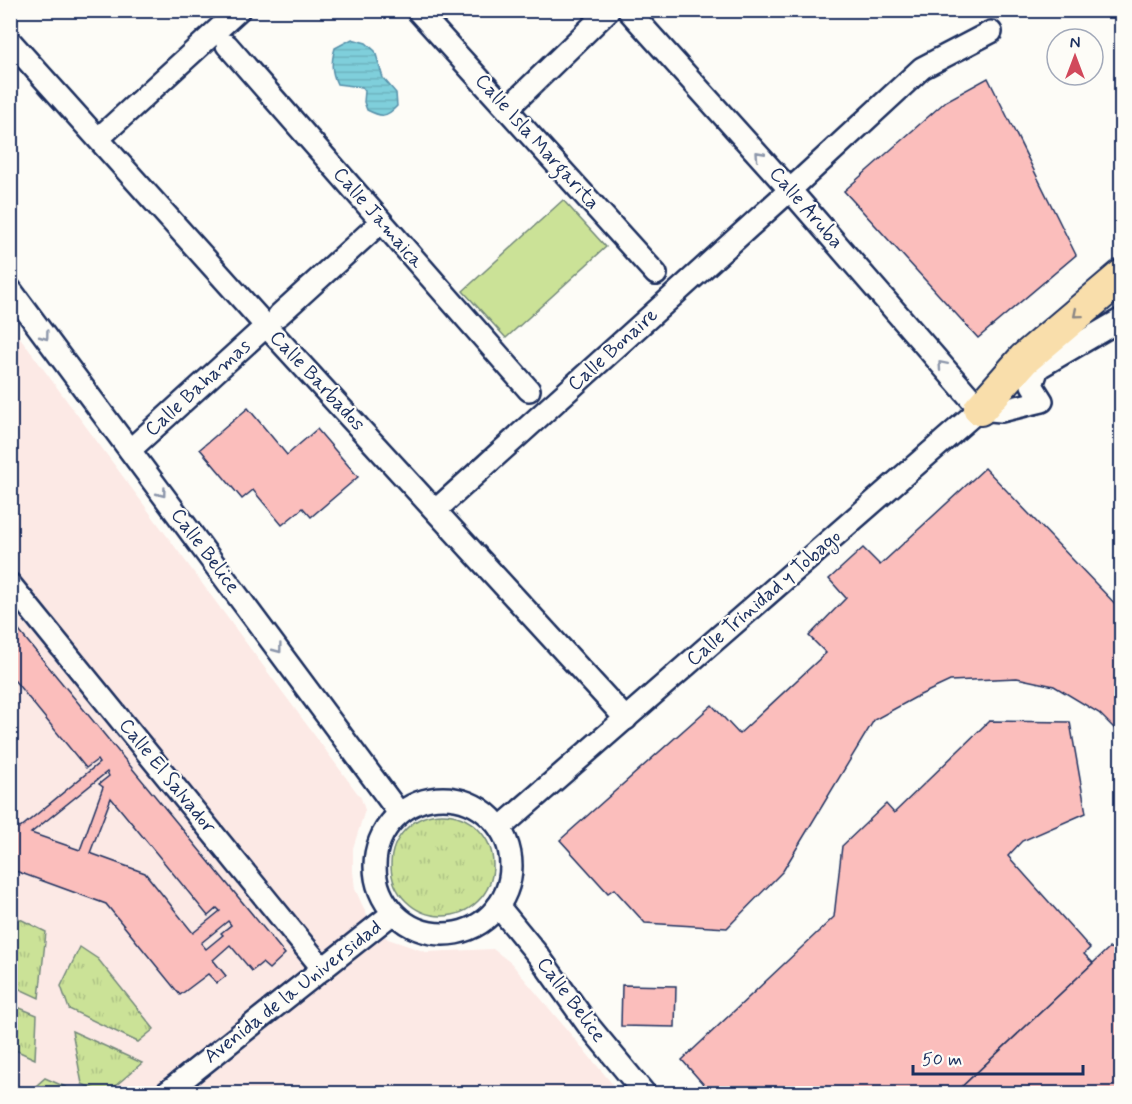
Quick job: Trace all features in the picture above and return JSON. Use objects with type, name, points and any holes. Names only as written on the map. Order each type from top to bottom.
[{"type":"highway","points":[[980,409],[1025,371],[1024,359],[1122,276]]},
{"type":"street","points":[[99,138],[239,10]]},
{"type":"street","name":"Calle Isla Margarita","points":[[417,10],[656,274]]},
{"type":"street","name":"Calle Aruba","points":[[628,10],[790,190],[980,409]]},
{"type":"street","points":[[507,109],[608,11]]},
{"type":"street","name":"Calle Bonaire","points":[[436,510],[922,68],[991,32]]},
{"type":"street","name":"Calle Barbados","points":[[10,41],[273,320],[436,510],[626,718]]},
{"type":"street","name":"Calle Jamaica","points":[[227,45],[529,390]]},
{"type":"street","name":"Calle Bahamas","points":[[130,450],[381,222]]},
{"type":"street","name":"Calle Belice","points":[[10,289],[399,813]]},
{"type":"street","points":[[980,409],[1001,411],[1042,401],[1025,371],[1122,319]]},
{"type":"street","name":"Calle Trinidad y Tobago","points":[[500,828],[980,409]]},
{"type":"street","name":"Calle El Salvador","points":[[10,584],[323,969]]},
{"type":"street","points":[[453,798],[472,803],[500,828],[509,847],[511,867],[508,888],[492,914],[476,926],[447,934],[437,934],[418,930],[393,913],[378,889],[374,861],[381,835],[399,813],[421,801],[453,798]]},
{"type":"street","name":"Calle Belice","points":[[498,906],[538,955],[588,1025],[645,1094]]},
{"type":"street","name":"Avenida de la Universidad","points":[[165,1094],[393,913]]},
{"type":"shaded area","points":[[10,324],[361,798],[365,810],[353,848],[353,871],[355,889],[369,920],[388,939],[426,952],[493,949],[511,963],[620,1093],[11,1093]]},
{"type":"green space","points":[[563,200],[606,247],[506,338],[463,291]]},
{"type":"green space","points":[[442,814],[471,822],[485,836],[493,865],[485,894],[471,908],[442,916],[413,908],[399,894],[391,865],[399,836],[413,822]]},
{"type":"green space","points":[[10,914],[46,932],[39,998],[11,985]]},
{"type":"green space","points":[[80,947],[98,959],[154,1029],[138,1042],[69,1009],[61,986]]},
{"type":"green space","points":[[10,1004],[37,1015],[35,1059],[11,1048]]},
{"type":"green space","points":[[72,1031],[142,1063],[107,1093],[82,1084]]},
{"type":"green space","points":[[45,1078],[79,1093],[28,1093]]},
{"type":"water","points":[[352,39],[366,43],[375,51],[383,78],[396,93],[397,106],[390,113],[380,115],[367,110],[364,102],[365,91],[362,87],[337,84],[332,66],[335,48]]},
{"type":"building","points":[[988,78],[1076,255],[978,338],[844,191],[946,101]]},
{"type":"building","points":[[248,408],[287,455],[317,429],[358,477],[311,517],[303,508],[282,525],[253,490],[242,499],[200,449]]},
{"type":"building","points":[[985,468],[1122,611],[1122,736],[1099,713],[1054,686],[1017,678],[950,681],[874,720],[783,871],[727,928],[645,923],[614,889],[608,893],[560,840],[712,705],[739,734],[826,653],[809,636],[846,598],[829,579],[863,548],[880,565]]},
{"type":"building","points":[[10,620],[285,954],[269,969],[262,963],[252,971],[230,945],[213,960],[226,976],[217,983],[208,974],[180,995],[106,904],[10,869],[10,823],[20,828],[99,763],[97,760],[86,768],[10,675]],"holes":[[[107,772],[109,776],[99,784],[103,787],[80,850],[31,833]],[[111,798],[208,916],[217,908],[220,911],[193,933],[145,873],[90,853]],[[228,921],[231,925],[206,949],[201,943]]]},
{"type":"building","points":[[989,721],[1070,722],[1086,813],[1022,841],[1008,856],[1090,948],[1084,954],[1093,963],[954,1094],[712,1094],[682,1060],[834,917],[842,846],[886,804],[894,813]]},
{"type":"building","points":[[1109,948],[1122,949],[1122,1094],[954,1094]]},
{"type":"building","points":[[622,985],[676,986],[675,1027],[621,1026]]}]
